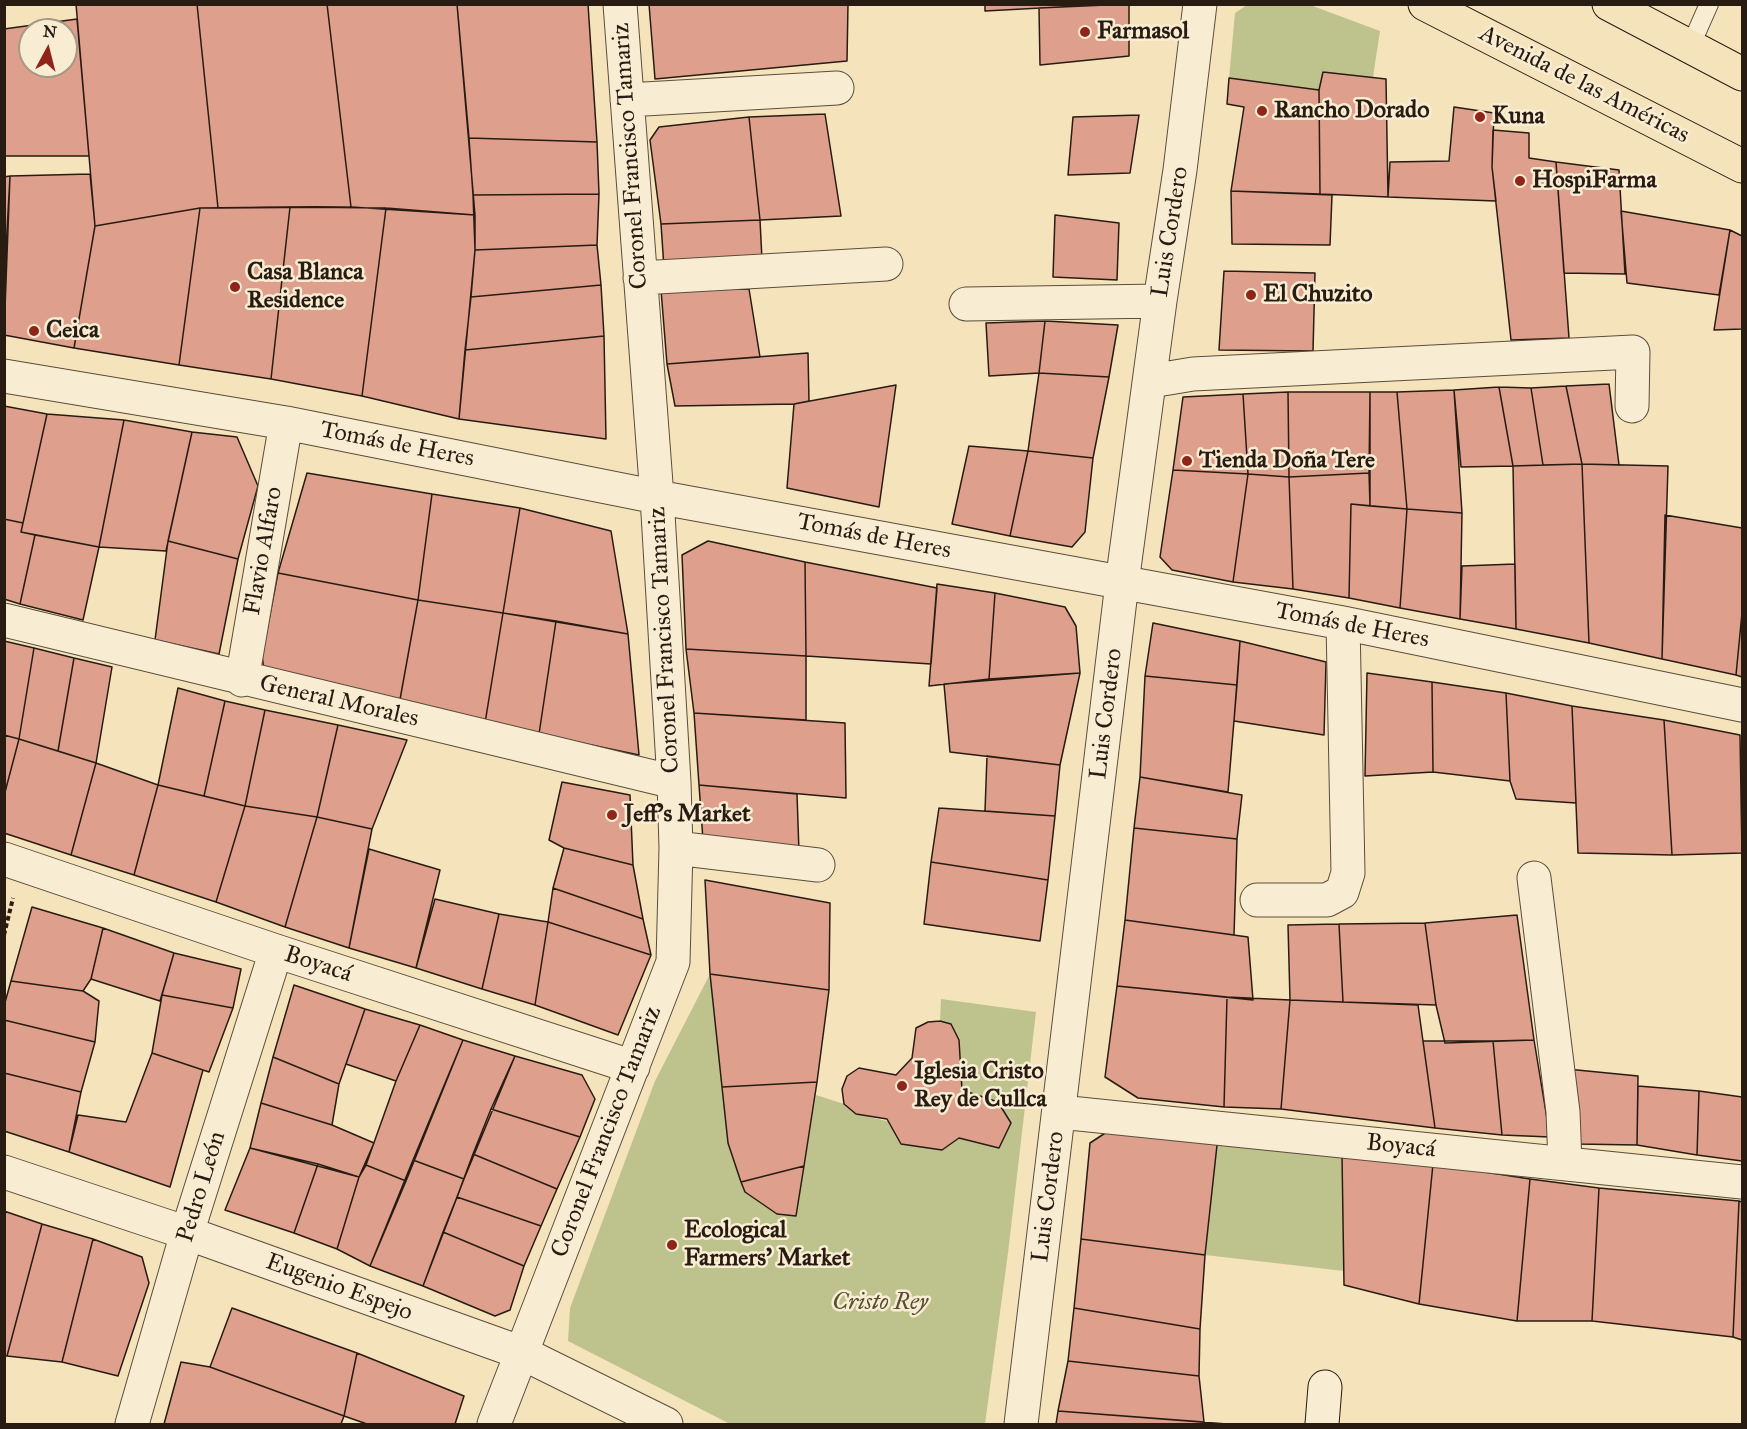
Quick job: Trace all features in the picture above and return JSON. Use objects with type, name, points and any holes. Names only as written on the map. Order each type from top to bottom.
[{"type":"main road","name":"Avenida de las Américas","points":[[1425,4],[1743,166]]},
{"type":"main road","points":[[1609,4],[1743,74]]},
{"type":"street","name":"Coronel Francisco Tamariz","points":[[494,1425],[673,962],[676,848],[674,782],[657,497],[620,4]]},
{"type":"street","name":"Luis Cordero","points":[[1021,1425],[1122,583],[1180,170],[1200,4]]},
{"type":"street","points":[[627,100],[837,88]]},
{"type":"street","points":[[640,279],[886,264]]},
{"type":"street","points":[[966,304],[1160,301]]},
{"type":"street","points":[[1150,381],[1193,374],[1633,352],[1632,406]]},
{"type":"street","name":"Tomás de Heres","points":[[4,376],[286,423],[657,497],[1343,623],[1743,705]]},
{"type":"street","name":"Flavio Alfaro","points":[[242,680],[286,423]]},
{"type":"street","name":"General Morales","points":[[4,620],[242,680],[674,782]]},
{"type":"street","points":[[1257,900],[1327,900],[1342,892],[1348,873],[1343,623]]},
{"type":"street","points":[[676,848],[818,865]]},
{"type":"street","name":"Boyacá","points":[[5,859],[276,951],[633,1067]]},
{"type":"street","points":[[1534,878],[1563,1112],[1565,1163]]},
{"type":"street","name":"Pedro León","points":[[132,1425],[188,1233],[276,951]]},
{"type":"street","name":"Boyacá","points":[[1060,1112],[1743,1182]]},
{"type":"street","name":"Eugenio Espejo","points":[[4,1172],[188,1233],[522,1353],[666,1425]]},
{"type":"street","points":[[1322,1425],[1325,1387]]},
{"type":"lane","points":[[1690,47],[1709,4]]},
{"type":"green space","points":[[1247,5],[1310,5],[1380,31],[1373,77],[1323,72],[1319,90],[1229,78],[1235,13]]},
{"type":"green space","name":"Cristo Rey","points":[[710,974],[728,1143],[745,1192],[777,1214],[796,1216],[816,1095],[844,1104],[856,1114],[999,1147],[1011,1123],[998,1102],[962,1090],[959,1040],[951,1024],[940,1021],[941,999],[1036,1012],[1008,1253],[985,1424],[730,1424],[568,1341],[570,1308],[655,1081]]},
{"type":"green space","points":[[1218,1136],[1342,1156],[1344,1271],[1205,1255]]},
{"type":"building","points":[[76,4],[197,4],[218,208],[200,208],[95,226]]},
{"type":"building","points":[[197,4],[327,4],[351,207],[218,208]]},
{"type":"building","points":[[327,4],[457,4],[475,215],[351,207]]},
{"type":"building","points":[[457,4],[588,4],[597,142],[469,138]]},
{"type":"building","points":[[649,4],[848,4],[847,61],[655,79]]},
{"type":"building","points":[[985,4],[1078,4],[1078,6],[985,11]]},
{"type":"building","name":"Farmasol","points":[[1129,4],[1129,56],[1040,65],[1039,8]]},
{"type":"building","points":[[18,27],[18,78],[78,78],[78,30],[89,156],[4,156],[4,29]]},
{"type":"building","points":[[1323,72],[1386,79],[1388,197],[1320,194],[1319,90]]},
{"type":"building","points":[[1229,78],[1319,90],[1320,194],[1231,191],[1244,107],[1227,104]]},
{"type":"building","points":[[1454,107],[1494,113],[1492,167],[1496,201],[1388,197],[1390,162],[1449,161]]},
{"type":"building","points":[[825,114],[841,216],[760,220],[749,117]]},
{"type":"building","points":[[1139,115],[1130,173],[1068,175],[1073,117]]},
{"type":"building","points":[[749,117],[760,220],[661,224],[650,140],[659,127]]},
{"type":"building","points":[[1493,130],[1529,133],[1529,158],[1556,162],[1569,338],[1511,340],[1492,167]]},
{"type":"building","points":[[469,138],[597,142],[599,194],[473,195]]},
{"type":"building","points":[[1556,162],[1619,170],[1625,274],[1564,273]]},
{"type":"building","points":[[90,174],[95,226],[74,348],[4,335],[10,176]]},
{"type":"building","points":[[10,176],[4,286],[4,177]]},
{"type":"building","points":[[1231,191],[1332,195],[1330,245],[1232,244]]},
{"type":"building","points":[[599,194],[597,245],[475,250],[473,195]]},
{"type":"building","name":"Casa Blanca Residence","points":[[290,207],[271,379],[179,365],[200,208]]},
{"type":"building","points":[[290,207],[386,208],[362,396],[271,379]]},
{"type":"building","points":[[200,208],[179,365],[74,348],[95,226]]},
{"type":"building","points":[[386,208],[475,215],[475,250],[459,419],[362,396]]},
{"type":"building","points":[[1621,211],[1730,230],[1719,295],[1627,283]]},
{"type":"building","points":[[1055,215],[1119,223],[1117,280],[1053,277]]},
{"type":"building","points":[[760,220],[762,260],[664,268],[661,224]]},
{"type":"building","points":[[1730,230],[1742,236],[1742,329],[1714,330]]},
{"type":"building","points":[[597,245],[601,285],[471,297],[475,250]]},
{"type":"building","points":[[1224,271],[1315,273],[1313,351],[1219,350]]},
{"type":"building","points":[[601,285],[604,336],[465,350],[471,297]]},
{"type":"building","points":[[749,289],[760,357],[667,364],[661,290]]},
{"type":"building","points":[[1045,321],[1118,325],[1109,377],[1039,373]]},
{"type":"building","points":[[1045,321],[1039,373],[989,376],[986,323]]},
{"type":"building","points":[[604,336],[606,439],[459,419],[465,350]]},
{"type":"building","points":[[808,353],[809,401],[794,404],[675,406],[667,364]]},
{"type":"building","points":[[1039,373],[1109,377],[1093,458],[1028,451]]},
{"type":"building","points":[[1609,384],[1619,465],[1582,464],[1566,386]]},
{"type":"building","points":[[896,385],[879,507],[787,488],[794,404]]},
{"type":"building","points":[[1566,386],[1582,464],[1543,465],[1531,388]]},
{"type":"building","points":[[1499,387],[1531,388],[1543,465],[1513,466]]},
{"type":"building","points":[[1499,387],[1513,466],[1461,467],[1454,390]]},
{"type":"building","points":[[1454,390],[1462,513],[1407,509],[1397,392]]},
{"type":"building","points":[[1288,392],[1289,477],[1248,474],[1243,394]]},
{"type":"building","points":[[1288,392],[1370,392],[1369,473],[1289,477]]},
{"type":"building","points":[[1370,392],[1397,392],[1407,509],[1370,506]]},
{"type":"building","points":[[1243,394],[1248,474],[1173,470],[1183,397]]},
{"type":"building","points":[[4,406],[47,414],[23,523],[4,519]]},
{"type":"building","points":[[47,414],[124,420],[99,547],[21,532]]},
{"type":"building","points":[[124,420],[192,432],[166,551],[99,547]]},
{"type":"building","points":[[192,432],[237,437],[258,486],[238,559],[168,541]]},
{"type":"building","points":[[969,446],[1028,451],[1010,536],[952,524]]},
{"type":"building","points":[[1028,451],[1093,458],[1085,532],[1072,547],[1010,536]]},
{"type":"building","points":[[1582,464],[1589,643],[1516,629],[1513,466]]},
{"type":"building","points":[[1582,464],[1668,466],[1662,659],[1589,643]]},
{"type":"building","points":[[1173,470],[1248,474],[1233,582],[1172,570],[1160,557]]},
{"type":"building","points":[[307,473],[432,494],[418,600],[278,573]]},
{"type":"building","points":[[1369,473],[1370,506],[1351,504],[1349,598],[1293,589],[1289,477]]},
{"type":"building","points":[[1248,474],[1289,477],[1293,589],[1233,582]]},
{"type":"building","points":[[432,494],[520,508],[503,613],[418,600]]},
{"type":"building","points":[[1351,504],[1407,509],[1400,608],[1349,598]]},
{"type":"building","points":[[520,508],[611,531],[628,634],[503,613]]},
{"type":"building","points":[[1407,509],[1462,513],[1460,619],[1400,608]]},
{"type":"building","points":[[1665,515],[1742,528],[1742,613],[1736,675],[1662,659]]},
{"type":"building","points":[[4,519],[23,523],[21,532],[35,535],[20,604],[4,599]]},
{"type":"building","points":[[35,535],[99,547],[83,620],[20,604]]},
{"type":"building","points":[[168,541],[238,559],[219,654],[155,640]]},
{"type":"building","points":[[708,541],[805,562],[806,656],[686,649],[682,555]]},
{"type":"building","points":[[805,562],[937,588],[931,664],[806,656]]},
{"type":"building","points":[[1515,564],[1516,629],[1460,619],[1462,566]]},
{"type":"building","points":[[278,573],[418,600],[399,705],[264,669],[262,656]]},
{"type":"building","points":[[937,584],[995,593],[989,679],[929,686]]},
{"type":"building","points":[[995,593],[1065,607],[1076,626],[1080,673],[989,679]]},
{"type":"building","points":[[418,600],[503,613],[485,723],[399,705]]},
{"type":"building","points":[[503,613],[556,621],[539,734],[485,723]]},
{"type":"building","points":[[1742,613],[1742,677],[1736,675]]},
{"type":"building","points":[[556,621],[628,634],[639,755],[539,734]]},
{"type":"building","points":[[1153,623],[1240,641],[1237,685],[1145,676]]},
{"type":"building","points":[[4,641],[34,648],[19,739],[4,735]]},
{"type":"building","points":[[1240,641],[1326,662],[1324,735],[1234,721]]},
{"type":"building","points":[[34,648],[74,658],[58,751],[19,739]]},
{"type":"building","points":[[686,649],[806,656],[806,720],[694,713]]},
{"type":"building","points":[[74,658],[112,667],[96,763],[58,751]]},
{"type":"building","points":[[1080,673],[1060,765],[950,752],[944,684]]},
{"type":"building","points":[[1367,673],[1432,682],[1433,772],[1365,776]]},
{"type":"building","points":[[1145,676],[1237,685],[1228,792],[1140,777]]},
{"type":"building","points":[[1432,682],[1506,693],[1510,781],[1433,772]]},
{"type":"building","points":[[178,688],[225,701],[204,796],[158,785]]},
{"type":"building","points":[[1506,693],[1572,706],[1576,803],[1516,799],[1510,781]]},
{"type":"building","points":[[225,701],[265,710],[245,806],[204,796]]},
{"type":"building","points":[[1572,706],[1664,720],[1672,855],[1578,853]]},
{"type":"building","points":[[265,710],[338,725],[317,817],[245,806]]},
{"type":"building","points":[[694,713],[845,723],[846,798],[699,785]]},
{"type":"building","points":[[1664,720],[1740,735],[1742,853],[1672,855]]},
{"type":"building","points":[[338,725],[407,740],[372,829],[317,817]]},
{"type":"building","points":[[4,735],[19,739],[4,796]]},
{"type":"building","points":[[19,739],[96,763],[71,855],[4,833],[4,796]]},
{"type":"building","points":[[987,756],[1060,765],[1055,816],[985,811]]},
{"type":"building","points":[[96,763],[158,785],[134,875],[71,855]]},
{"type":"building","points":[[1140,777],[1242,795],[1237,839],[1134,828]]},
{"type":"building","points":[[562,782],[630,795],[633,865],[564,848],[549,840]]},
{"type":"building","points":[[158,785],[245,806],[216,902],[134,875]]},
{"type":"building","points":[[699,785],[797,794],[799,852],[703,840]]},
{"type":"building","points":[[245,806],[317,817],[285,927],[216,902]]},
{"type":"building","points":[[939,808],[1055,816],[1048,880],[931,862]]},
{"type":"building","points":[[317,817],[372,829],[349,948],[285,927]]},
{"type":"building","points":[[1134,828],[1237,839],[1234,935],[1125,920]]},
{"type":"building","points":[[564,848],[633,865],[643,919],[553,888]]},
{"type":"building","points":[[369,849],[440,870],[416,968],[349,948]]},
{"type":"building","points":[[931,862],[1048,880],[1040,941],[924,924]]},
{"type":"building","points":[[705,880],[830,903],[829,990],[710,974]]},
{"type":"building","points":[[553,888],[643,919],[651,955],[548,922]]},
{"type":"building","points":[[435,899],[499,914],[482,989],[416,968]]},
{"type":"building","points":[[32,907],[103,928],[91,979],[83,991],[11,981]]},
{"type":"building","points":[[499,914],[548,922],[535,1005],[482,989]]},
{"type":"building","points":[[1517,915],[1534,1040],[1445,1043],[1436,1005],[1425,923]]},
{"type":"building","points":[[1125,920],[1248,937],[1253,1000],[1117,986]]},
{"type":"building","points":[[548,922],[651,955],[618,1035],[535,1005]]},
{"type":"building","points":[[1425,923],[1436,1005],[1343,1002],[1339,924]]},
{"type":"building","points":[[1339,924],[1343,1002],[1290,1000],[1288,925]]},
{"type":"building","points":[[103,928],[174,953],[160,1001],[91,979]]},
{"type":"building","points":[[174,953],[241,969],[233,1008],[162,995]]},
{"type":"building","points":[[710,974],[829,990],[817,1082],[722,1087]]},
{"type":"building","points":[[11,981],[83,991],[99,1001],[95,1042],[4,1020],[4,1006]]},
{"type":"building","points":[[294,985],[365,1009],[339,1084],[273,1057]]},
{"type":"building","points":[[1117,986],[1227,997],[1224,1107],[1138,1098],[1105,1077]]},
{"type":"building","points":[[162,995],[233,1008],[209,1072],[152,1053]]},
{"type":"building","points":[[1227,997],[1290,1000],[1281,1109],[1224,1107]]},
{"type":"building","points":[[1290,1000],[1418,1005],[1435,1128],[1281,1109]]},
{"type":"building","points":[[365,1009],[420,1025],[396,1081],[346,1064]]},
{"type":"building","points":[[4,1020],[95,1042],[81,1092],[4,1073]]},
{"type":"building","name":"Iglesia Cristo Rey de Cullca","points":[[940,1021],[951,1024],[959,1040],[962,1090],[998,1102],[1011,1123],[999,1148],[959,1138],[942,1150],[901,1144],[887,1119],[856,1114],[844,1104],[842,1089],[847,1076],[859,1068],[896,1075],[912,1058],[916,1028],[928,1022]]},
{"type":"building","points":[[420,1025],[463,1040],[406,1181],[366,1165],[396,1081]]},
{"type":"building","points":[[463,1040],[515,1056],[464,1179],[413,1160]]},
{"type":"building","points":[[1534,1040],[1550,1137],[1502,1135],[1493,1041]]},
{"type":"building","points":[[1423,1041],[1493,1041],[1502,1135],[1435,1128]]},
{"type":"building","points":[[152,1053],[203,1070],[170,1187],[69,1152],[78,1115],[126,1122]]},
{"type":"building","points":[[515,1056],[582,1075],[595,1099],[580,1137],[491,1109]]},
{"type":"building","points":[[273,1057],[339,1084],[332,1125],[261,1103]]},
{"type":"building","points":[[1567,1069],[1638,1076],[1637,1145],[1577,1144]]},
{"type":"building","points":[[4,1073],[81,1092],[69,1152],[4,1131]]},
{"type":"building","points":[[817,1082],[804,1166],[741,1182],[728,1143],[722,1087]]},
{"type":"building","points":[[1638,1086],[1699,1091],[1697,1155],[1637,1145]]},
{"type":"building","points":[[1699,1091],[1742,1097],[1742,1161],[1697,1155]]},
{"type":"building","points":[[261,1103],[332,1125],[374,1143],[359,1177],[250,1148]]},
{"type":"building","points":[[491,1109],[580,1137],[557,1189],[473,1154]]},
{"type":"building","points":[[1119,1124],[1218,1136],[1205,1255],[1081,1239],[1090,1143]]},
{"type":"building","points":[[250,1148],[318,1164],[294,1233],[225,1210]]},
{"type":"building","points":[[473,1154],[557,1189],[541,1226],[457,1197]]},
{"type":"building","points":[[1342,1156],[1433,1164],[1419,1304],[1344,1285]]},
{"type":"building","points":[[413,1160],[464,1179],[423,1286],[370,1266]]},
{"type":"building","points":[[318,1164],[359,1177],[337,1249],[294,1233]]},
{"type":"building","points":[[1433,1164],[1530,1179],[1517,1321],[1419,1304]]},
{"type":"building","points":[[366,1165],[406,1181],[370,1266],[337,1249],[359,1177]]},
{"type":"building","points":[[804,1166],[796,1216],[777,1214],[745,1192],[741,1182]]},
{"type":"building","points":[[1530,1179],[1599,1188],[1592,1321],[1517,1321]]},
{"type":"building","points":[[1599,1188],[1739,1201],[1733,1337],[1592,1321]]},
{"type":"building","points":[[457,1197],[541,1226],[524,1266],[443,1232]]},
{"type":"building","points":[[1739,1201],[1742,1202],[1742,1340],[1733,1337]]},
{"type":"building","points":[[4,1211],[42,1224],[7,1356],[4,1356]]},
{"type":"building","points":[[42,1224],[93,1239],[62,1362],[7,1356]]},
{"type":"building","points":[[443,1232],[524,1266],[510,1310],[495,1316],[423,1286]]},
{"type":"building","points":[[93,1239],[142,1257],[149,1283],[118,1376],[62,1362]]},
{"type":"building","points":[[1081,1239],[1205,1255],[1200,1329],[1074,1308]]},
{"type":"building","points":[[232,1308],[357,1353],[344,1416],[210,1367]]},
{"type":"building","points":[[1074,1308],[1200,1329],[1199,1376],[1068,1361]]},
{"type":"building","points":[[357,1353],[464,1396],[455,1424],[367,1424],[344,1416]]},
{"type":"building","points":[[1068,1361],[1199,1376],[1204,1422],[1058,1411]]},
{"type":"building","points":[[181,1362],[210,1367],[344,1416],[341,1424],[164,1424]]},
{"type":"building","points":[[1058,1411],[1227,1424],[1056,1424]]},
{"type":"place","name":"Farmasol","points":[[1085,32]]},
{"type":"place","name":"Rancho Dorado","points":[[1262,111]]},
{"type":"place","name":"Kuna","points":[[1480,117]]},
{"type":"place","name":"HospiFarma","points":[[1520,181]]},
{"type":"place","name":"Casa Blanca Residence","points":[[235,287]]},
{"type":"place","name":"El Chuzito","points":[[1251,295]]},
{"type":"place","name":"Ceica","points":[[34,331]]},
{"type":"place","name":"Tienda Doña Tere","points":[[1187,461]]},
{"type":"place","name":"Jeff's Market","points":[[612,815]]},
{"type":"place","name":"Iglesia Cristo Rey de Cullca","points":[[902,1086]]},
{"type":"place","name":"Ecological Farmers’ Market","points":[[672,1245]]}]
